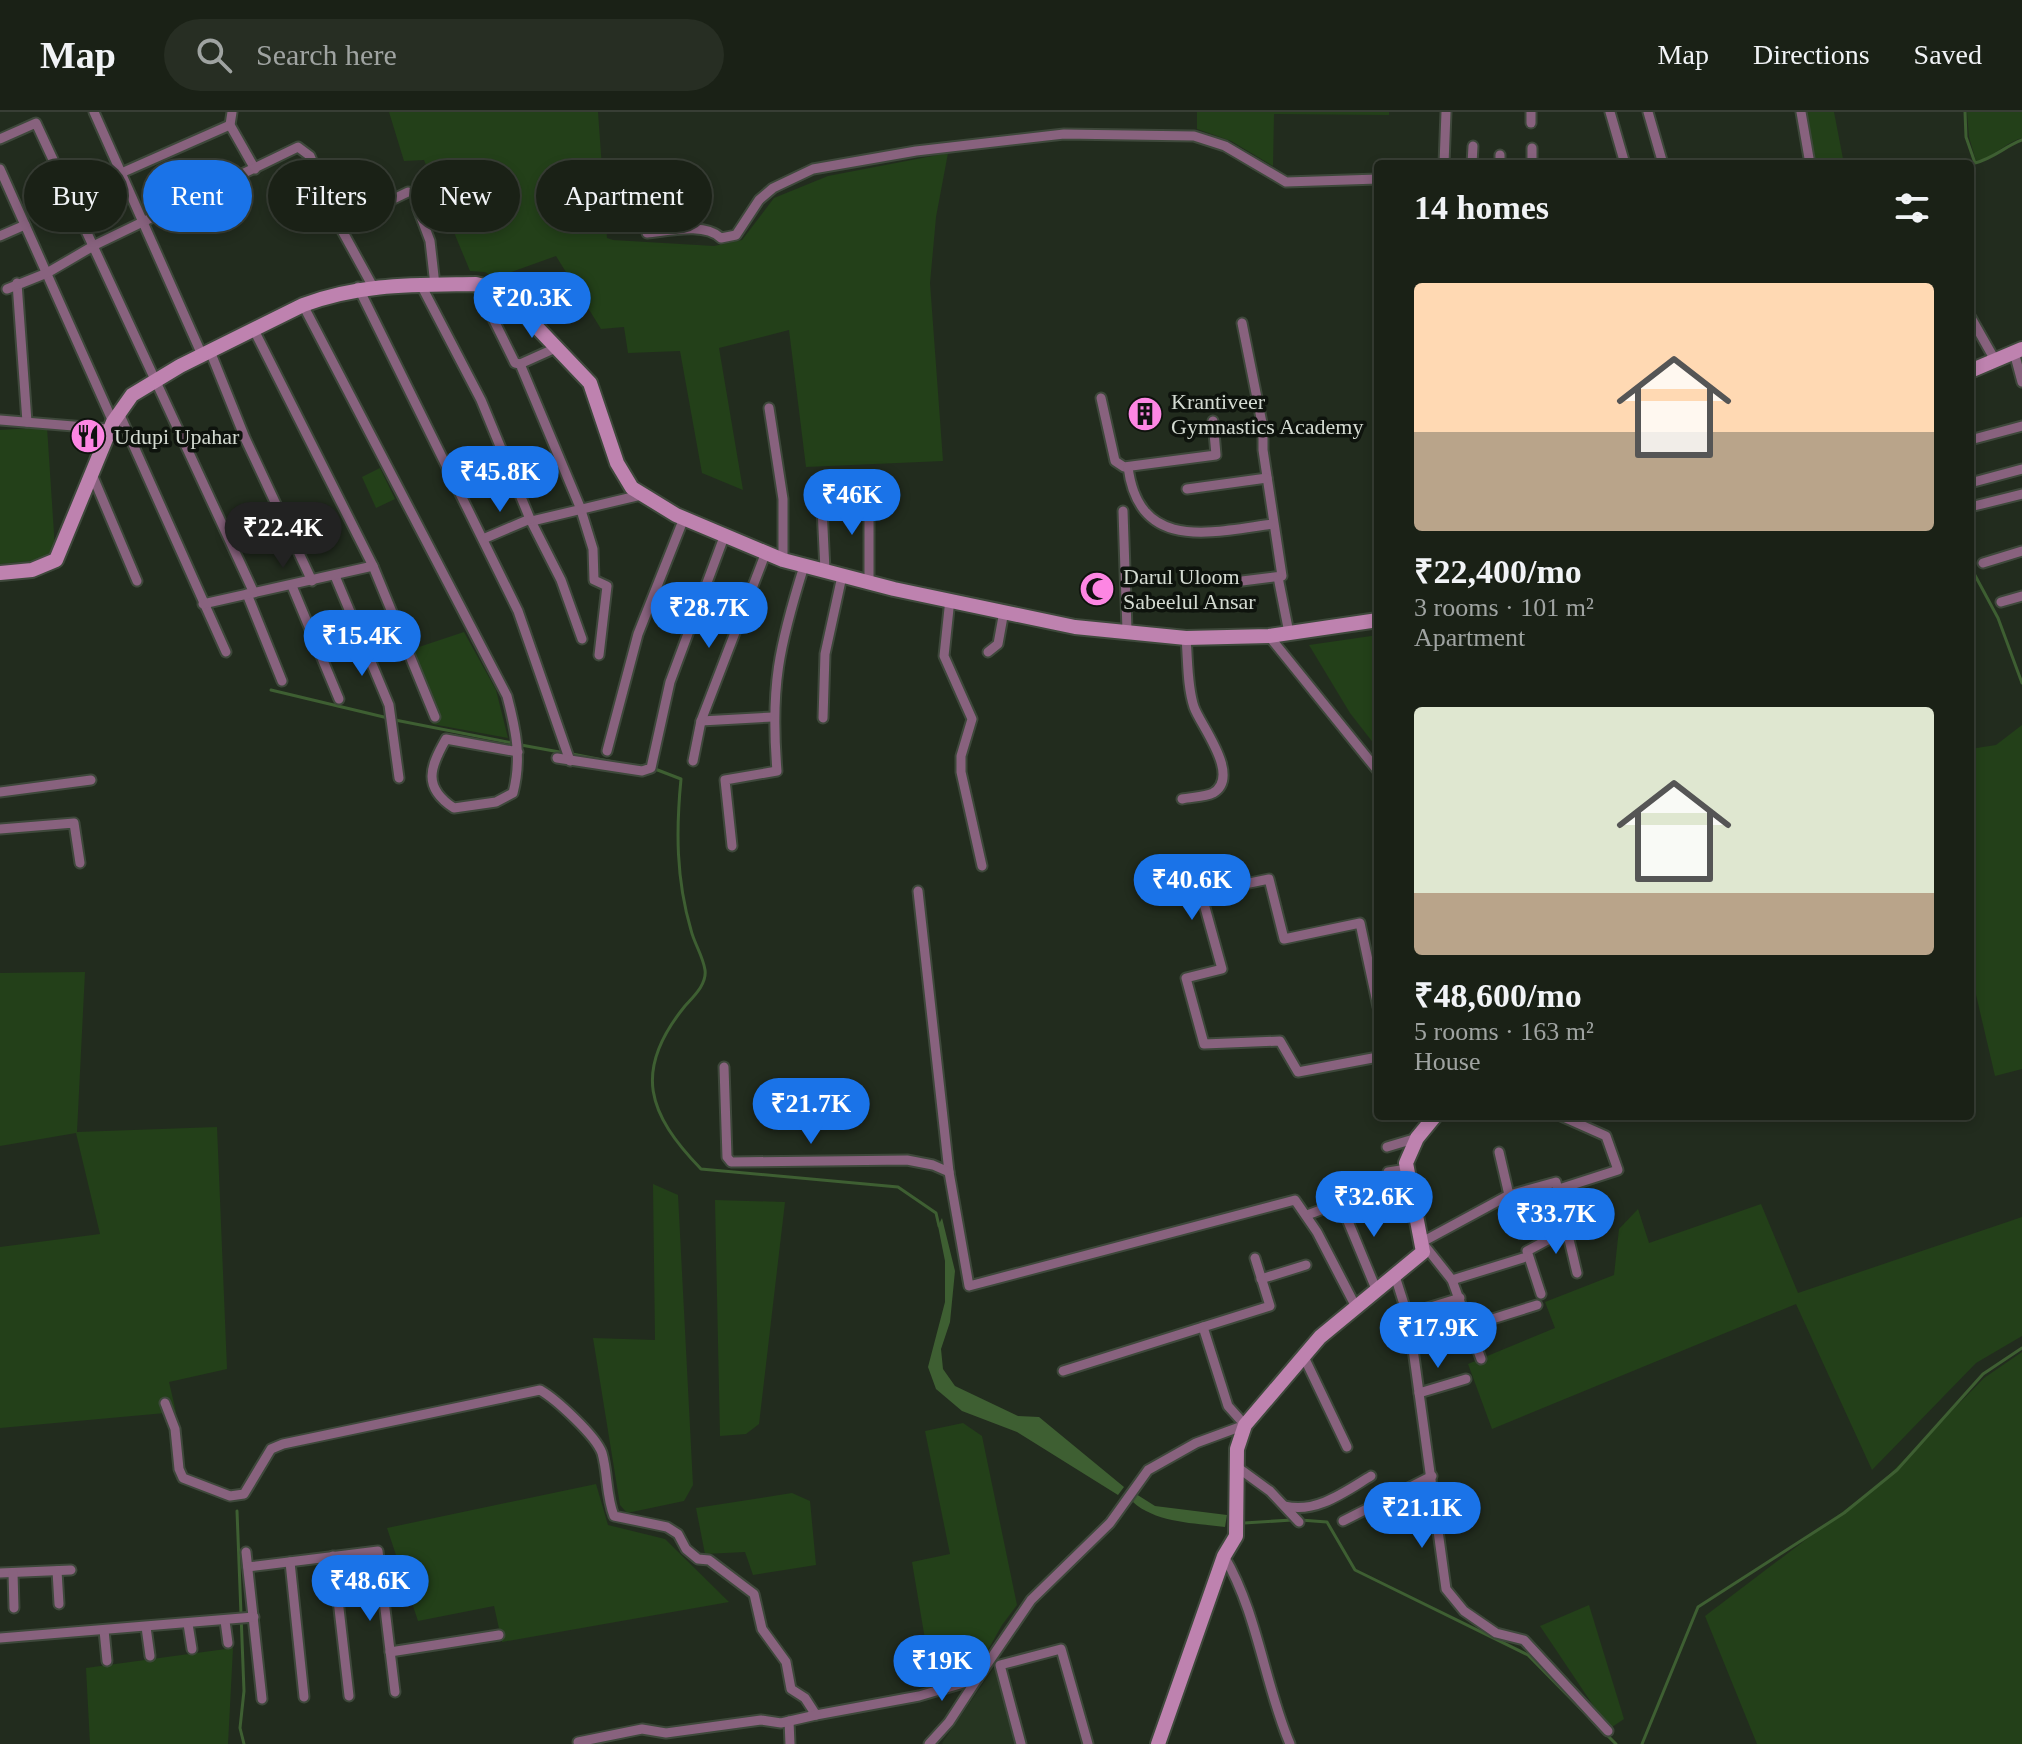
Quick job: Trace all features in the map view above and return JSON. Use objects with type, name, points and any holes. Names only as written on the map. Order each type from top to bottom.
[{"type":"street","points":[[94,112],[113,160]]},
{"type":"street","points":[[232,112],[230,125],[255,169]]},
{"type":"street","points":[[1444,160],[1446,112]]},
{"type":"street","points":[[1610,112],[1624,160]]},
{"type":"street","points":[[1648,112],[1662,160]]},
{"type":"street","points":[[1801,112],[1809,160]]},
{"type":"street","points":[[0,139],[36,123],[95,245],[152,380],[188,447],[251,593],[282,681]]},
{"type":"street","points":[[127,170],[230,125]]},
{"type":"street","points":[[647,233],[696,229],[715,231],[721,238],[736,235],[759,200],[773,188],[813,169],[916,151],[1064,134],[1194,136],[1225,146],[1286,182],[1374,179]]},
{"type":"street","points":[[1472,160],[1473,146]]},
{"type":"street","points":[[273,160],[298,147],[304,150],[309,160]]},
{"type":"street","points":[[1532,148],[1532,160]]},
{"type":"street","points":[[7,289],[47,273],[95,245],[268,162]]},
{"type":"street","points":[[1,172],[24,223]]},
{"type":"street","points":[[127,191],[312,581]]},
{"type":"street","points":[[395,198],[408,192]]},
{"type":"street","points":[[0,236],[24,225]]},
{"type":"street","points":[[28,232],[114,421],[226,652]]},
{"type":"street","points":[[342,232],[540,665],[570,761]]},
{"type":"street","points":[[427,232],[430,241],[428,285],[531,520],[561,580],[582,639]]},
{"type":"street","points":[[17,283],[27,422]]},
{"type":"street","points":[[476,284],[515,363],[520,364],[558,347]]},
{"type":"street","points":[[0,573],[32,570],[56,560],[114,421],[132,395],[152,380],[303,305],[365,286],[476,284],[502,293],[590,383],[617,463],[641,495],[724,537],[783,560],[869,583],[1075,627],[1186,638],[1269,636],[1374,621]]},
{"type":"street","points":[[303,305],[507,696],[518,752],[520,767],[513,793],[496,802],[454,808],[442,800],[432,784],[432,762],[446,739],[518,752]]},
{"type":"street","points":[[1242,323],[1263,428],[1282,576],[1242,581]]},
{"type":"street","points":[[1974,323],[1995,360]]},
{"type":"street","points":[[254,330],[373,566],[435,717]]},
{"type":"street","points":[[1974,369],[2018,351],[2022,382]]},
{"type":"street","points":[[520,364],[580,507],[593,549],[594,580],[607,586],[599,655]]},
{"type":"street","points":[[1101,398],[1115,461],[1128,467],[1216,455],[1213,421]]},
{"type":"street","points":[[769,408],[783,499],[783,560]]},
{"type":"street","points":[[0,420],[55,428],[114,421]]},
{"type":"street","points":[[1974,439],[2022,426]]},
{"type":"street","points":[[1128,467],[1131,489],[1138,503],[1162,524],[1177,531],[1191,535],[1273,524]]},
{"type":"street","points":[[1974,482],[2022,469]]},
{"type":"street","points":[[91,472],[137,581]]},
{"type":"street","points":[[1187,489],[1267,478]]},
{"type":"street","points":[[821,487],[825,570]]},
{"type":"street","points":[[869,492],[869,583]]},
{"type":"street","points":[[1974,506],[2022,494]]},
{"type":"street","points":[[483,539],[531,520],[641,495]]},
{"type":"street","points":[[1123,511],[1127,630]]},
{"type":"street","points":[[607,751],[638,634],[684,518]]},
{"type":"street","points":[[557,758],[642,771],[651,768],[670,682],[724,537]]},
{"type":"street","points":[[1983,563],[2022,551]]},
{"type":"street","points":[[693,761],[701,721],[766,552]]},
{"type":"street","points":[[203,604],[373,566]]},
{"type":"street","points":[[732,846],[725,780],[777,771],[773,717],[780,645],[804,566]]},
{"type":"street","points":[[335,576],[389,705],[399,778]]},
{"type":"street","points":[[823,718],[825,654],[842,576]]},
{"type":"street","points":[[1278,577],[1289,633]]},
{"type":"street","points":[[292,586],[339,699]]},
{"type":"street","points":[[2001,602],[2022,596]]},
{"type":"street","points":[[950,599],[944,656],[972,719],[961,756],[961,772],[982,866]]},
{"type":"street","points":[[988,652],[998,644],[1004,611]]},
{"type":"street","points":[[1269,636],[1374,766]]},
{"type":"street","points":[[1182,799],[1213,793],[1219,785],[1221,771],[1217,747],[1194,707],[1186,638]]},
{"type":"street","points":[[701,721],[773,717]]},
{"type":"street","points":[[0,792],[91,780]]},
{"type":"street","points":[[0,829],[74,823],[80,863]]},
{"type":"street","points":[[1374,966],[1360,923],[1284,939],[1269,879],[1201,893],[1222,969],[1186,978],[1204,1044],[1280,1041],[1298,1072],[1374,1058]]},
{"type":"street","points":[[918,891],[949,1172],[969,1286],[1295,1200],[1307,1215],[1356,1307]]},
{"type":"street","points":[[724,1067],[727,1157],[731,1162],[907,1160],[949,1172]]},
{"type":"street","points":[[1432,1120],[1417,1138],[1407,1173],[1424,1244],[1452,1280],[1481,1359]]},
{"type":"street","points":[[1559,1189],[1618,1170],[1606,1136],[1570,1120]]},
{"type":"street","points":[[1387,1147],[1417,1138]]},
{"type":"street","points":[[1499,1152],[1509,1195]]},
{"type":"street","points":[[1388,1172],[1407,1173]]},
{"type":"street","points":[[1307,1215],[1407,1173]]},
{"type":"street","points":[[1158,1744],[1224,1556],[1236,1536],[1239,1436],[1303,1355],[1376,1289],[1412,1264],[1424,1244],[1509,1195],[1552,1182],[1558,1184],[1577,1273]]},
{"type":"street","points":[[1340,1202],[1376,1289]]},
{"type":"street","points":[[1541,1294],[1527,1248],[1567,1231]]},
{"type":"street","points":[[1063,1371],[1270,1306],[1255,1258]]},
{"type":"street","points":[[1452,1280],[1523,1258]]},
{"type":"street","points":[[1261,1279],[1306,1265]]},
{"type":"street","points":[[1395,1276],[1408,1314],[1432,1476],[1442,1576],[1453,1601],[1496,1633],[1524,1640],[1608,1731]]},
{"type":"street","points":[[1408,1314],[1460,1298]]},
{"type":"street","points":[[1470,1326],[1537,1305]]},
{"type":"street","points":[[1203,1327],[1228,1406],[1245,1425]]},
{"type":"street","points":[[1303,1355],[1347,1447]]},
{"type":"street","points":[[1419,1393],[1466,1379]]},
{"type":"street","points":[[165,1403],[175,1429],[179,1469],[183,1478],[230,1496],[244,1494],[271,1449],[283,1444],[540,1390],[595,1441],[602,1453],[614,1516],[667,1527],[678,1534],[686,1549],[698,1559],[709,1560],[754,1594],[762,1629],[786,1662],[791,1689],[805,1698],[816,1715]]},
{"type":"street","points":[[929,1744],[949,1722],[1031,1600],[1110,1523],[1148,1470],[1158,1461],[1196,1443],[1245,1425]]},
{"type":"street","points":[[1237,1467],[1270,1491],[1297,1519]]},
{"type":"street","points":[[1285,1506],[1304,1508],[1322,1503],[1371,1476]]},
{"type":"street","points":[[1343,1521],[1432,1476]]},
{"type":"street","points":[[248,1567],[378,1551],[395,1692]]},
{"type":"street","points":[[246,1552],[262,1699]]},
{"type":"street","points":[[333,1556],[349,1696]]},
{"type":"street","points":[[1224,1556],[1243,1592],[1277,1713],[1290,1744]]},
{"type":"street","points":[[290,1562],[304,1697]]},
{"type":"street","points":[[0,1573],[71,1570]]},
{"type":"street","points":[[57,1571],[59,1604]]},
{"type":"street","points":[[13,1573],[14,1608]]},
{"type":"street","points":[[0,1638],[254,1617]]},
{"type":"street","points":[[225,1621],[228,1643]]},
{"type":"street","points":[[188,1624],[192,1649]]},
{"type":"street","points":[[146,1627],[150,1656]]},
{"type":"street","points":[[104,1630],[107,1661]]},
{"type":"street","points":[[390,1652],[499,1635]]},
{"type":"street","points":[[1021,1744],[1000,1665],[1061,1649],[1088,1744]]},
{"type":"street","points":[[578,1742],[642,1729],[666,1733],[761,1720],[789,1721],[919,1696],[977,1679]]},
{"type":"street","points":[[789,1721],[790,1744]]},
{"type":"shaded area","points":[[389,112],[598,112],[601,160],[536,160],[536,232],[607,232],[607,238],[613,240],[714,246],[742,240],[774,198],[828,176],[948,153],[936,217],[930,283],[943,461],[806,467],[789,330],[719,348],[743,490],[702,473],[680,351],[628,353],[624,327],[601,329],[556,256],[495,278],[485,272],[470,271],[454,232],[520,232],[520,160],[404,161]]},
{"type":"shaded area","points":[[1197,112],[1389,112],[1389,115],[1274,114],[1273,166],[1231,141],[1197,129]]},
{"type":"shaded area","points":[[1806,112],[1834,112],[1843,160],[1815,160]]},
{"type":"shaded area","points":[[1967,112],[2022,112],[2022,138],[1976,161],[1969,137]]},
{"type":"shaded area","points":[[47,427],[55,549],[39,560],[0,564],[0,430]]},
{"type":"shaded area","points":[[380,468],[395,499],[376,508],[362,477]]},
{"type":"shaded area","points":[[464,632],[496,690],[508,738],[432,724],[404,652]]},
{"type":"shaded area","points":[[1374,636],[1374,744],[1350,713],[1309,645]]},
{"type":"shaded area","points":[[2022,725],[2022,1069],[1995,1076],[1974,986],[1974,748],[1996,745]]},
{"type":"shaded area","points":[[85,972],[77,1132],[217,1127],[227,1369],[169,1382],[176,1412],[0,1428],[0,1247],[100,1234],[76,1133],[0,1146],[0,973]]},
{"type":"shaded area","points":[[653,1184],[678,1195],[693,1485],[684,1501],[627,1513],[620,1505],[593,1338],[655,1340]]},
{"type":"shaded area","points":[[715,1200],[785,1202],[759,1424],[746,1434],[720,1436]]},
{"type":"shaded area","points":[[1761,1204],[1798,1293],[2022,1217],[2022,1336],[1976,1363],[1872,1470],[1796,1304],[1492,1429],[1468,1364],[1555,1328],[1545,1302],[1614,1275],[1619,1229],[1638,1209],[1649,1243]]},
{"type":"shaded area","points":[[942,1218],[955,1271],[950,1322],[941,1349],[943,1369],[955,1386],[1018,1416],[1039,1417],[1124,1487],[1118,1495],[1017,1432],[962,1411],[936,1389],[928,1367],[945,1302],[945,1261],[938,1226]]},
{"type":"shaded area","points":[[2022,1352],[2022,1744],[1757,1744],[1705,1616],[1883,1481],[1984,1378]]},
{"type":"shaded area","points":[[963,1423],[982,1436],[1017,1605],[974,1675],[933,1687],[912,1562],[950,1554],[925,1431]]},
{"type":"shaded area","points":[[596,1484],[608,1525],[665,1539],[729,1602],[502,1642],[494,1606],[418,1621],[387,1528]]},
{"type":"shaded area","points":[[792,1493],[810,1501],[816,1565],[753,1575],[745,1552],[705,1554],[696,1508]]},
{"type":"shaded area","points":[[1136,1494],[1155,1506],[1227,1515],[1225,1527],[1176,1521],[1153,1514],[1133,1502]]},
{"type":"shaded area","points":[[1589,1605],[1624,1719],[1609,1729],[1540,1626]]},
{"type":"shaded area","points":[[233,1648],[228,1744],[90,1744],[86,1668]]},
{"type":"shaded area","points":[[998,1662],[1019,1744],[943,1744],[942,1743]]},
{"type":"waterway","points":[[1965,112],[1966,137],[1974,160]]},
{"type":"waterway","points":[[1974,160],[1975,163],[1988,158],[2022,140]]},
{"type":"waterway","points":[[1974,573],[1998,618],[2022,683]]},
{"type":"waterway","points":[[271,690],[388,718]]},
{"type":"waterway","points":[[395,720],[513,743]]},
{"type":"waterway","points":[[521,745],[565,753]]},
{"type":"waterway","points":[[572,754],[624,764]]},
{"type":"waterway","points":[[655,769],[681,779],[678,817],[680,873],[692,935],[705,970],[699,990],[668,1029],[653,1072],[653,1091],[669,1129],[701,1169],[898,1187],[936,1213],[939,1226]]},
{"type":"waterway","points":[[1642,1744],[1698,1607],[1844,1513],[1897,1470],[1983,1374],[2022,1348]]},
{"type":"waterway","points":[[237,1511],[244,1691],[240,1728],[244,1744]]},
{"type":"waterway","points":[[1244,1523],[1292,1520]]},
{"type":"waterway","points":[[1300,1520],[1327,1522],[1355,1570],[1528,1655],[1582,1710]]},
{"type":"waterway","points":[[1607,1735],[1616,1744]]},
{"type":"place","name":"Krantiveer Gymnastics Academy","points":[[1145,414]]},
{"type":"place","name":"Udupi Upahar","points":[[88,436]]},
{"type":"place","name":"Darul Uloom Sabeelul Ansar","points":[[1097,589]]}]
